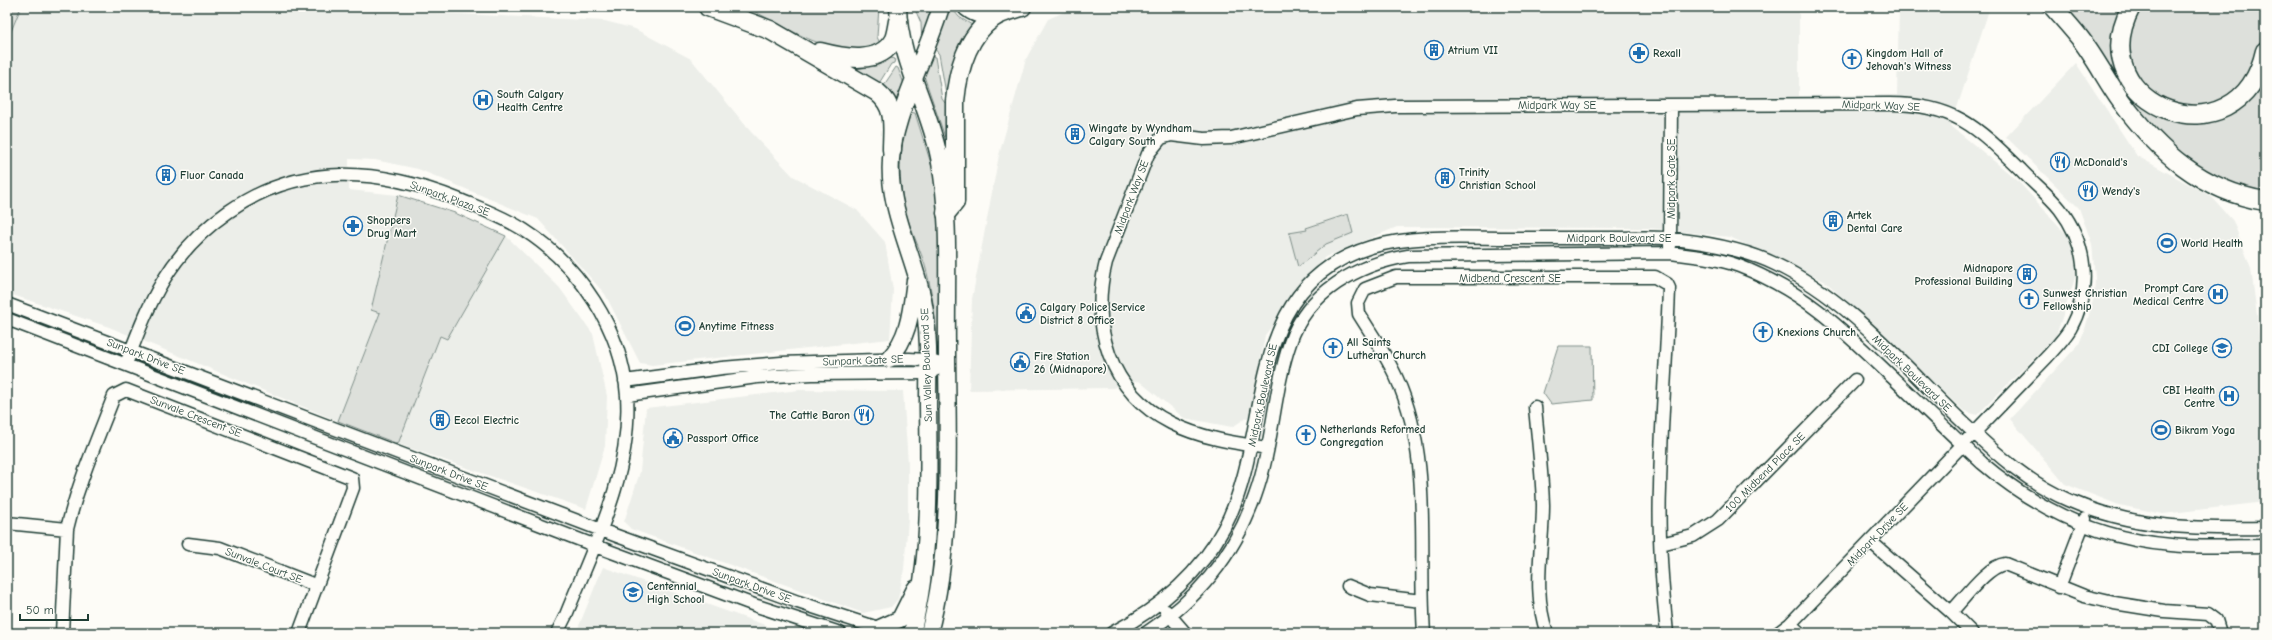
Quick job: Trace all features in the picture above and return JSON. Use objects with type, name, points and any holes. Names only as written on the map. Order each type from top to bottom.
[{"type":"highway","points":[[708,7],[770,30],[883,97],[888,103],[892,115],[892,150]]},
{"type":"highway","points":[[967,7],[973,12],[984,15],[1015,9]]},
{"type":"highway","points":[[2053,7],[2080,38],[2121,100],[2151,137],[2186,169],[2231,194],[2238,201],[2265,214]]},
{"type":"highway","points":[[2131,7],[2121,36],[2121,52],[2126,70],[2134,86],[2146,98],[2176,114],[2202,115],[2219,111],[2234,102],[2252,85],[2261,65],[2265,51]]},
{"type":"highway","points":[[946,213],[956,202],[955,101],[960,71],[973,38],[982,27],[994,17],[1015,9]]},
{"type":"highway","points":[[795,44],[841,57],[870,56],[879,54],[891,44],[898,14]]},
{"type":"highway","points":[[2231,194],[2265,201]]},
{"type":"main road","name":"Sun Valley Boulevard SE","points":[[912,633],[921,594],[924,570],[929,486],[927,367],[924,302],[892,191],[892,150],[905,107],[941,7]]},
{"type":"main road","name":"Sun Valley Boulevard SE","points":[[898,14],[903,45],[916,79],[939,156],[946,213],[947,366],[945,532],[941,580],[929,633]]},
{"type":"main road","points":[[889,359],[904,340],[910,325],[916,270]]},
{"type":"main road","points":[[886,631],[900,619],[911,601],[924,570]]},
{"type":"street","name":"Midpark Way SE","points":[[1267,448],[1251,446],[1194,433],[1158,415],[1133,394],[1114,366],[1105,342],[1099,304],[1101,280],[1106,262],[1142,167],[1156,142],[1161,138],[1171,135],[1204,139],[1231,138],[1374,106],[1890,104],[1931,107],[1951,114],[1978,130],[2059,207],[2075,233],[2083,257],[2084,278],[2080,305],[2065,336],[1974,434]]},
{"type":"street","name":"Midpark Gate SE","points":[[1670,253],[1671,105]]},
{"type":"street","name":"Sunpark Plaza SE","points":[[126,364],[150,302],[162,279],[187,246],[210,226],[239,205],[278,187],[320,176],[356,174],[397,179],[454,198],[510,222],[549,248],[580,281],[601,312],[615,344],[625,381],[627,431],[622,465],[594,545],[557,633]]},
{"type":"street","name":"Midpark Boulevard SE","points":[[1112,633],[1160,604],[1200,564],[1224,528],[1240,491],[1251,446],[1269,356],[1280,324],[1293,303],[1312,281],[1335,264],[1355,253],[1387,243],[1416,240],[1463,238],[1670,238],[1742,251],[1772,262],[1813,285],[1850,314],[1974,434],[1997,454],[2036,483],[2067,500],[2125,520],[2158,526],[2265,528]]},
{"type":"street","name":"Midpark Boulevard SE","points":[[1146,633],[1170,616],[1204,584],[1224,560],[1239,534],[1256,496],[1290,342],[1303,318],[1313,305],[1335,284],[1350,274],[1376,262],[1408,256],[1670,253],[1694,256],[1737,265],[1782,285],[1812,304],[1847,334],[1999,478],[2030,499],[2082,525],[2120,538],[2160,544],[2265,546]]},
{"type":"street","name":"Midbend Crescent SE","points":[[1424,633],[1422,601],[1423,507],[1417,447],[1398,379],[1359,314],[1358,303],[1364,289],[1396,277],[1655,277],[1667,284],[1669,288],[1668,339],[1660,489],[1667,633]]},
{"type":"street","name":"Sunpark Drive SE","points":[[7,304],[600,529],[798,602],[886,631]]},
{"type":"street","name":"Sunpark Drive SE","points":[[7,319],[594,545],[757,606],[840,633]]},
{"type":"street","name":"Sunpark Gate SE","points":[[625,381],[722,368],[781,363],[889,359],[927,367]]},
{"type":"street","name":"Sunpark Gate SE","points":[[626,395],[757,377],[947,366]]},
{"type":"street","name":"100 Midbend Place SE","points":[[1662,544],[1693,536],[1718,520],[1855,380]]},
{"type":"street","name":"Sunvale Crescent SE","points":[[62,633],[67,529],[81,478],[114,396],[122,390],[132,391],[352,478],[353,488],[315,585],[299,633]]},
{"type":"street","points":[[1535,407],[1543,506],[1538,565],[1539,588],[1547,633]]},
{"type":"street","name":"Midpark Drive SE","points":[[1778,633],[1790,624],[1974,434]]},
{"type":"street","points":[[2059,587],[2089,508]]},
{"type":"street","points":[[7,523],[67,529]]},
{"type":"street","points":[[2250,528],[2265,524]]},
{"type":"street","points":[[1870,541],[1951,612],[1972,633]]},
{"type":"street","name":"Sunvale Court SE","points":[[188,544],[220,548],[315,585]]},
{"type":"street","points":[[1951,612],[1991,570],[1999,564],[2012,565],[2059,587],[2084,596],[2114,603],[2164,611],[2208,614],[2216,620],[2220,633]]},
{"type":"street","points":[[1348,586],[1370,595],[1422,601]]},
{"type":"street","points":[[1160,604],[1185,633]]},
{"type":"street","points":[[1790,624],[1800,633]]},
{"type":"shaded area","points":[[7,7],[21,7],[7,41]]},
{"type":"shaded area","points":[[745,7],[879,7],[877,37],[880,43],[866,50],[849,50],[831,47],[793,32]]},
{"type":"shaded area","points":[[914,7],[931,8],[922,44],[921,23]]},
{"type":"shaded area","points":[[951,7],[959,17],[972,25],[972,29],[947,99],[939,54],[933,47],[946,8]]},
{"type":"shaded area","points":[[1076,7],[1799,7],[1799,96],[1897,95],[1899,7],[1990,7],[1951,126],[2016,179],[2069,237],[2078,269],[2056,336],[1977,415],[1964,411],[1826,282],[1730,237],[1648,228],[1397,227],[1325,257],[1265,335],[1251,415],[1232,427],[1184,418],[1139,381],[1112,388],[969,390],[972,299],[999,155],[1026,59],[1048,19]]},
{"type":"shaded area","points":[[2060,7],[2128,7],[2120,62],[2169,118],[2188,124],[2265,68],[2265,192],[2235,185],[2214,176],[2185,157],[2164,139],[2126,97]]},
{"type":"shaded area","points":[[2140,7],[2265,7],[2258,58],[2235,94],[2205,107],[2178,106],[2155,95],[2140,79],[2133,67],[2129,39]]},
{"type":"shaded area","points":[[354,9],[605,21],[635,29],[691,59],[751,132],[793,176],[857,210],[885,242],[893,290],[890,339],[652,365],[640,363],[605,294],[538,219],[418,169],[375,160],[349,159],[349,190],[398,195],[371,309],[380,313],[338,421],[109,327],[7,293],[7,41],[20,10]]},
{"type":"shaded area","points":[[930,56],[935,57],[942,99],[945,103],[949,104],[951,139],[946,140],[924,76]]},
{"type":"shaded area","points":[[891,58],[895,59],[894,63],[891,64],[878,85],[855,69],[876,66]]},
{"type":"shaded area","points":[[2076,63],[2137,156],[2212,197],[2233,221],[2251,268],[2257,316],[2265,404],[2265,502],[2163,514],[2119,505],[2065,484],[2010,419],[2079,344],[2094,297],[2095,278],[2092,244],[2079,208],[2006,137]]},
{"type":"shaded area","points":[[896,67],[898,68],[906,89],[896,104],[882,88]]},
{"type":"shaded area","points":[[910,112],[915,113],[933,170],[939,207],[941,334],[936,334],[933,303],[927,273],[907,217],[902,197],[900,172],[901,148]]},
{"type":"shaded area","points":[[398,195],[455,213],[506,236],[447,339],[440,336],[398,444],[338,421],[380,313],[371,310]]},
{"type":"shaded area","points":[[1348,214],[1353,233],[1326,244],[1298,267],[1289,233],[1307,230],[1306,228]]},
{"type":"shaded area","points":[[506,236],[559,287],[593,334],[607,396],[605,446],[586,509],[398,444],[440,336],[447,339]]},
{"type":"shaded area","points":[[1558,346],[1592,346],[1593,400],[1551,404],[1543,393]]},
{"type":"shaded area","points":[[799,390],[903,391],[908,463],[908,520],[904,569],[898,599],[891,607],[863,613],[631,529],[624,522],[640,472],[646,408]]},
{"type":"shaded area","name":"Centennial High School","points":[[603,567],[765,625],[788,633],[576,633]]},
{"type":"place","name":"Atrium VII","points":[[1434,50]]},
{"type":"place","name":"Rexall","points":[[1639,53]]},
{"type":"place","name":"Kingdom Hall of Jehovah's Witness","points":[[1852,59]]},
{"type":"place","name":"South Calgary Health Centre","points":[[483,100]]},
{"type":"place","name":"Wingate by Wyndham Calgary South","points":[[1075,134]]},
{"type":"place","name":"McDonald's","points":[[2060,162]]},
{"type":"place","name":"Fluor Canada","points":[[166,175]]},
{"type":"place","name":"Trinity Christian School","points":[[1445,178]]},
{"type":"place","name":"Wendy's","points":[[2088,191]]},
{"type":"place","name":"Artek Dental Care","points":[[1833,221]]},
{"type":"place","name":"Shoppers Drug Mart","points":[[353,226]]},
{"type":"place","name":"World Health","points":[[2167,243]]},
{"type":"place","name":"Midnapore Professional Building","points":[[2027,274]]},
{"type":"place","name":"Prompt Care Medical Centre","points":[[2218,294]]},
{"type":"place","name":"Sunwest Christian Fellowship","points":[[2029,299]]},
{"type":"place","name":"Calgary Police Service District 8 Office","points":[[1026,313]]},
{"type":"place","name":"Anytime Fitness","points":[[685,326]]},
{"type":"place","name":"Knexions Church","points":[[1763,332]]},
{"type":"place","name":"All Saints Lutheran Church","points":[[1333,348]]},
{"type":"place","name":"CDI College","points":[[2222,348]]},
{"type":"place","name":"Fire Station 26 (Midnapore)","points":[[1020,362]]},
{"type":"place","name":"CBI Health Centre","points":[[2229,396]]},
{"type":"place","name":"The Cattle Baron","points":[[864,415]]},
{"type":"place","name":"Eecol Electric","points":[[440,420]]},
{"type":"place","name":"Bikram Yoga","points":[[2161,430]]},
{"type":"place","name":"Netherlands Reformed Congregation","points":[[1306,435]]},
{"type":"place","name":"Passport Office","points":[[673,438]]},
{"type":"place","name":"Centennial High School","points":[[633,592]]}]
